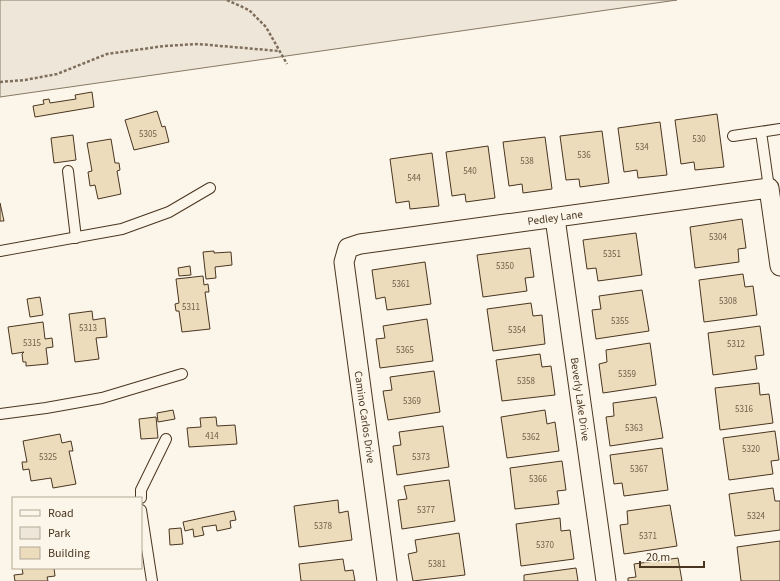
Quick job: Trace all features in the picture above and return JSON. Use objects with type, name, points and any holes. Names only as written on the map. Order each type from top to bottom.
[{"type":"street","name":"Pedley Lane","points":[[345,253],[348,248],[360,244],[769,188]]},
{"type":"street","points":[[769,188],[780,266]]},
{"type":"street","name":"Beverly Lake Drive","points":[[555,218],[606,581]]},
{"type":"street","name":"Camino Carlos Drive","points":[[345,253],[344,262],[387,581]]},
{"type":"lane","points":[[733,136],[780,129]]},
{"type":"lane","points":[[761,132],[769,188]]},
{"type":"lane","points":[[68,170],[76,238]]},
{"type":"lane","points":[[0,251],[122,229],[146,222],[169,212],[210,188]]},
{"type":"lane","points":[[0,414],[46,408],[102,398],[182,374]]},
{"type":"lane","points":[[141,497],[141,490],[166,439]]},
{"type":"lane","points":[[142,516],[152,581]]},
{"type":"path","points":[[227,0],[249,10],[266,26],[287,64]]},
{"type":"path","points":[[0,82],[25,80],[57,74],[107,54],[164,46],[198,44],[280,51]]},
{"type":"green space","points":[[0,0],[677,0],[0,97]]},
{"type":"building","points":[[92,92],[94,107],[35,117],[33,106],[44,104],[43,100],[49,99],[50,103],[76,99],[75,95]]},
{"type":"building","points":[[157,111],[162,127],[165,126],[169,142],[134,150],[125,120]]},
{"type":"building","points":[[717,114],[724,167],[695,170],[694,162],[681,164],[675,120]]},
{"type":"building","points":[[660,122],[667,175],[638,178],[637,170],[624,172],[618,128]]},
{"type":"building","points":[[602,131],[609,183],[580,187],[579,179],[566,180],[560,136]]},
{"type":"building","points":[[73,135],[76,160],[54,163],[51,138]]},
{"type":"building","points":[[545,137],[552,189],[523,193],[522,184],[509,186],[503,142]]},
{"type":"building","points":[[111,139],[115,163],[119,163],[120,170],[117,171],[121,194],[98,199],[95,185],[90,186],[88,172],[92,171],[87,143]]},
{"type":"building","points":[[488,146],[495,198],[466,202],[465,194],[452,196],[446,152]]},
{"type":"building","points":[[432,153],[439,206],[410,209],[409,201],[396,203],[390,159]]},
{"type":"building","points":[[0,203],[4,221],[0,221]]},
{"type":"building","points":[[742,219],[746,248],[738,249],[739,262],[695,268],[690,227]]},
{"type":"building","points":[[636,233],[642,275],[598,281],[596,268],[587,269],[583,240]]},
{"type":"building","points":[[530,248],[534,277],[525,278],[527,291],[483,297],[477,255]]},
{"type":"building","points":[[214,251],[214,253],[231,252],[232,265],[215,267],[216,278],[206,279],[203,252]]},
{"type":"building","points":[[425,262],[431,304],[387,310],[385,297],[376,299],[372,270]]},
{"type":"building","points":[[190,266],[191,275],[179,276],[178,268]]},
{"type":"building","points":[[743,274],[745,287],[753,286],[757,315],[704,322],[699,280]]},
{"type":"building","points":[[203,276],[204,285],[208,284],[209,292],[205,292],[210,329],[182,332],[179,311],[176,311],[175,304],[179,303],[176,279]]},
{"type":"building","points":[[642,290],[649,331],[596,339],[592,310],[601,309],[599,296]]},
{"type":"building","points":[[40,297],[43,315],[30,317],[27,299]]},
{"type":"building","points":[[531,303],[533,316],[542,315],[545,344],[493,351],[487,309]]},
{"type":"building","points":[[92,311],[93,320],[105,318],[107,337],[96,338],[99,359],[75,362],[69,314]]},
{"type":"building","points":[[427,319],[433,361],[380,368],[376,339],[385,338],[383,326]]},
{"type":"building","points":[[43,322],[45,339],[52,338],[53,347],[46,348],[48,364],[26,366],[26,362],[23,362],[22,354],[24,352],[12,354],[8,327]]},
{"type":"building","points":[[760,326],[764,355],[755,356],[757,369],[713,375],[708,333]]},
{"type":"building","points":[[650,343],[656,385],[603,393],[599,364],[607,362],[606,350]]},
{"type":"building","points":[[540,354],[542,367],[551,366],[555,395],[502,401],[496,360]]},
{"type":"building","points":[[434,371],[440,412],[388,420],[383,391],[392,390],[390,377]]},
{"type":"building","points":[[759,383],[760,395],[769,394],[773,423],[720,430],[715,388]]},
{"type":"building","points":[[656,397],[663,438],[610,446],[606,417],[614,416],[613,403]]},
{"type":"building","points":[[173,410],[175,419],[158,422],[157,413]]},
{"type":"building","points":[[545,410],[547,424],[555,422],[559,451],[507,458],[501,417]]},
{"type":"building","points":[[156,417],[158,438],[141,439],[139,419]]},
{"type":"building","points":[[216,417],[217,426],[235,425],[237,444],[189,447],[187,428],[201,427],[200,418]]},
{"type":"building","points":[[443,426],[449,467],[397,475],[393,446],[401,445],[399,432]]},
{"type":"building","points":[[775,431],[779,460],[771,461],[773,474],[729,480],[723,438]]},
{"type":"building","points":[[60,434],[62,443],[71,441],[73,451],[69,451],[76,484],[53,488],[51,478],[31,481],[29,469],[23,470],[22,462],[27,462],[23,441]]},
{"type":"building","points":[[662,448],[668,490],[624,496],[622,483],[614,484],[610,455]]},
{"type":"building","points":[[562,461],[566,490],[557,491],[559,504],[515,509],[510,468]]},
{"type":"building","points":[[449,480],[455,521],[402,529],[398,500],[407,499],[404,486]]},
{"type":"building","points":[[773,488],[775,501],[780,501],[780,530],[735,536],[729,494]]},
{"type":"building","points":[[338,500],[339,513],[348,511],[352,540],[299,547],[294,506]]},
{"type":"building","points":[[670,505],[677,546],[624,554],[620,525],[628,524],[627,511]]},
{"type":"building","points":[[234,511],[236,520],[230,521],[231,528],[217,531],[216,525],[202,527],[204,535],[194,537],[193,529],[185,531],[183,522]]},
{"type":"building","points":[[560,518],[561,531],[570,530],[574,559],[521,566],[516,524]]},
{"type":"building","points":[[181,528],[183,544],[170,545],[169,529]]},
{"type":"building","points":[[459,533],[465,575],[413,581],[408,554],[417,552],[415,540]]},
{"type":"building","points":[[780,541],[780,581],[741,581],[737,547]]},
{"type":"building","points":[[678,558],[682,581],[628,581],[628,578],[636,577],[634,564]]},
{"type":"building","points":[[343,559],[345,571],[353,570],[355,581],[301,581],[299,564]]},
{"type":"building","points":[[576,568],[578,581],[524,581],[524,575]]},
{"type":"building","points":[[22,569],[54,569],[55,576],[47,577],[48,581],[15,581],[14,575],[23,574]]}]
